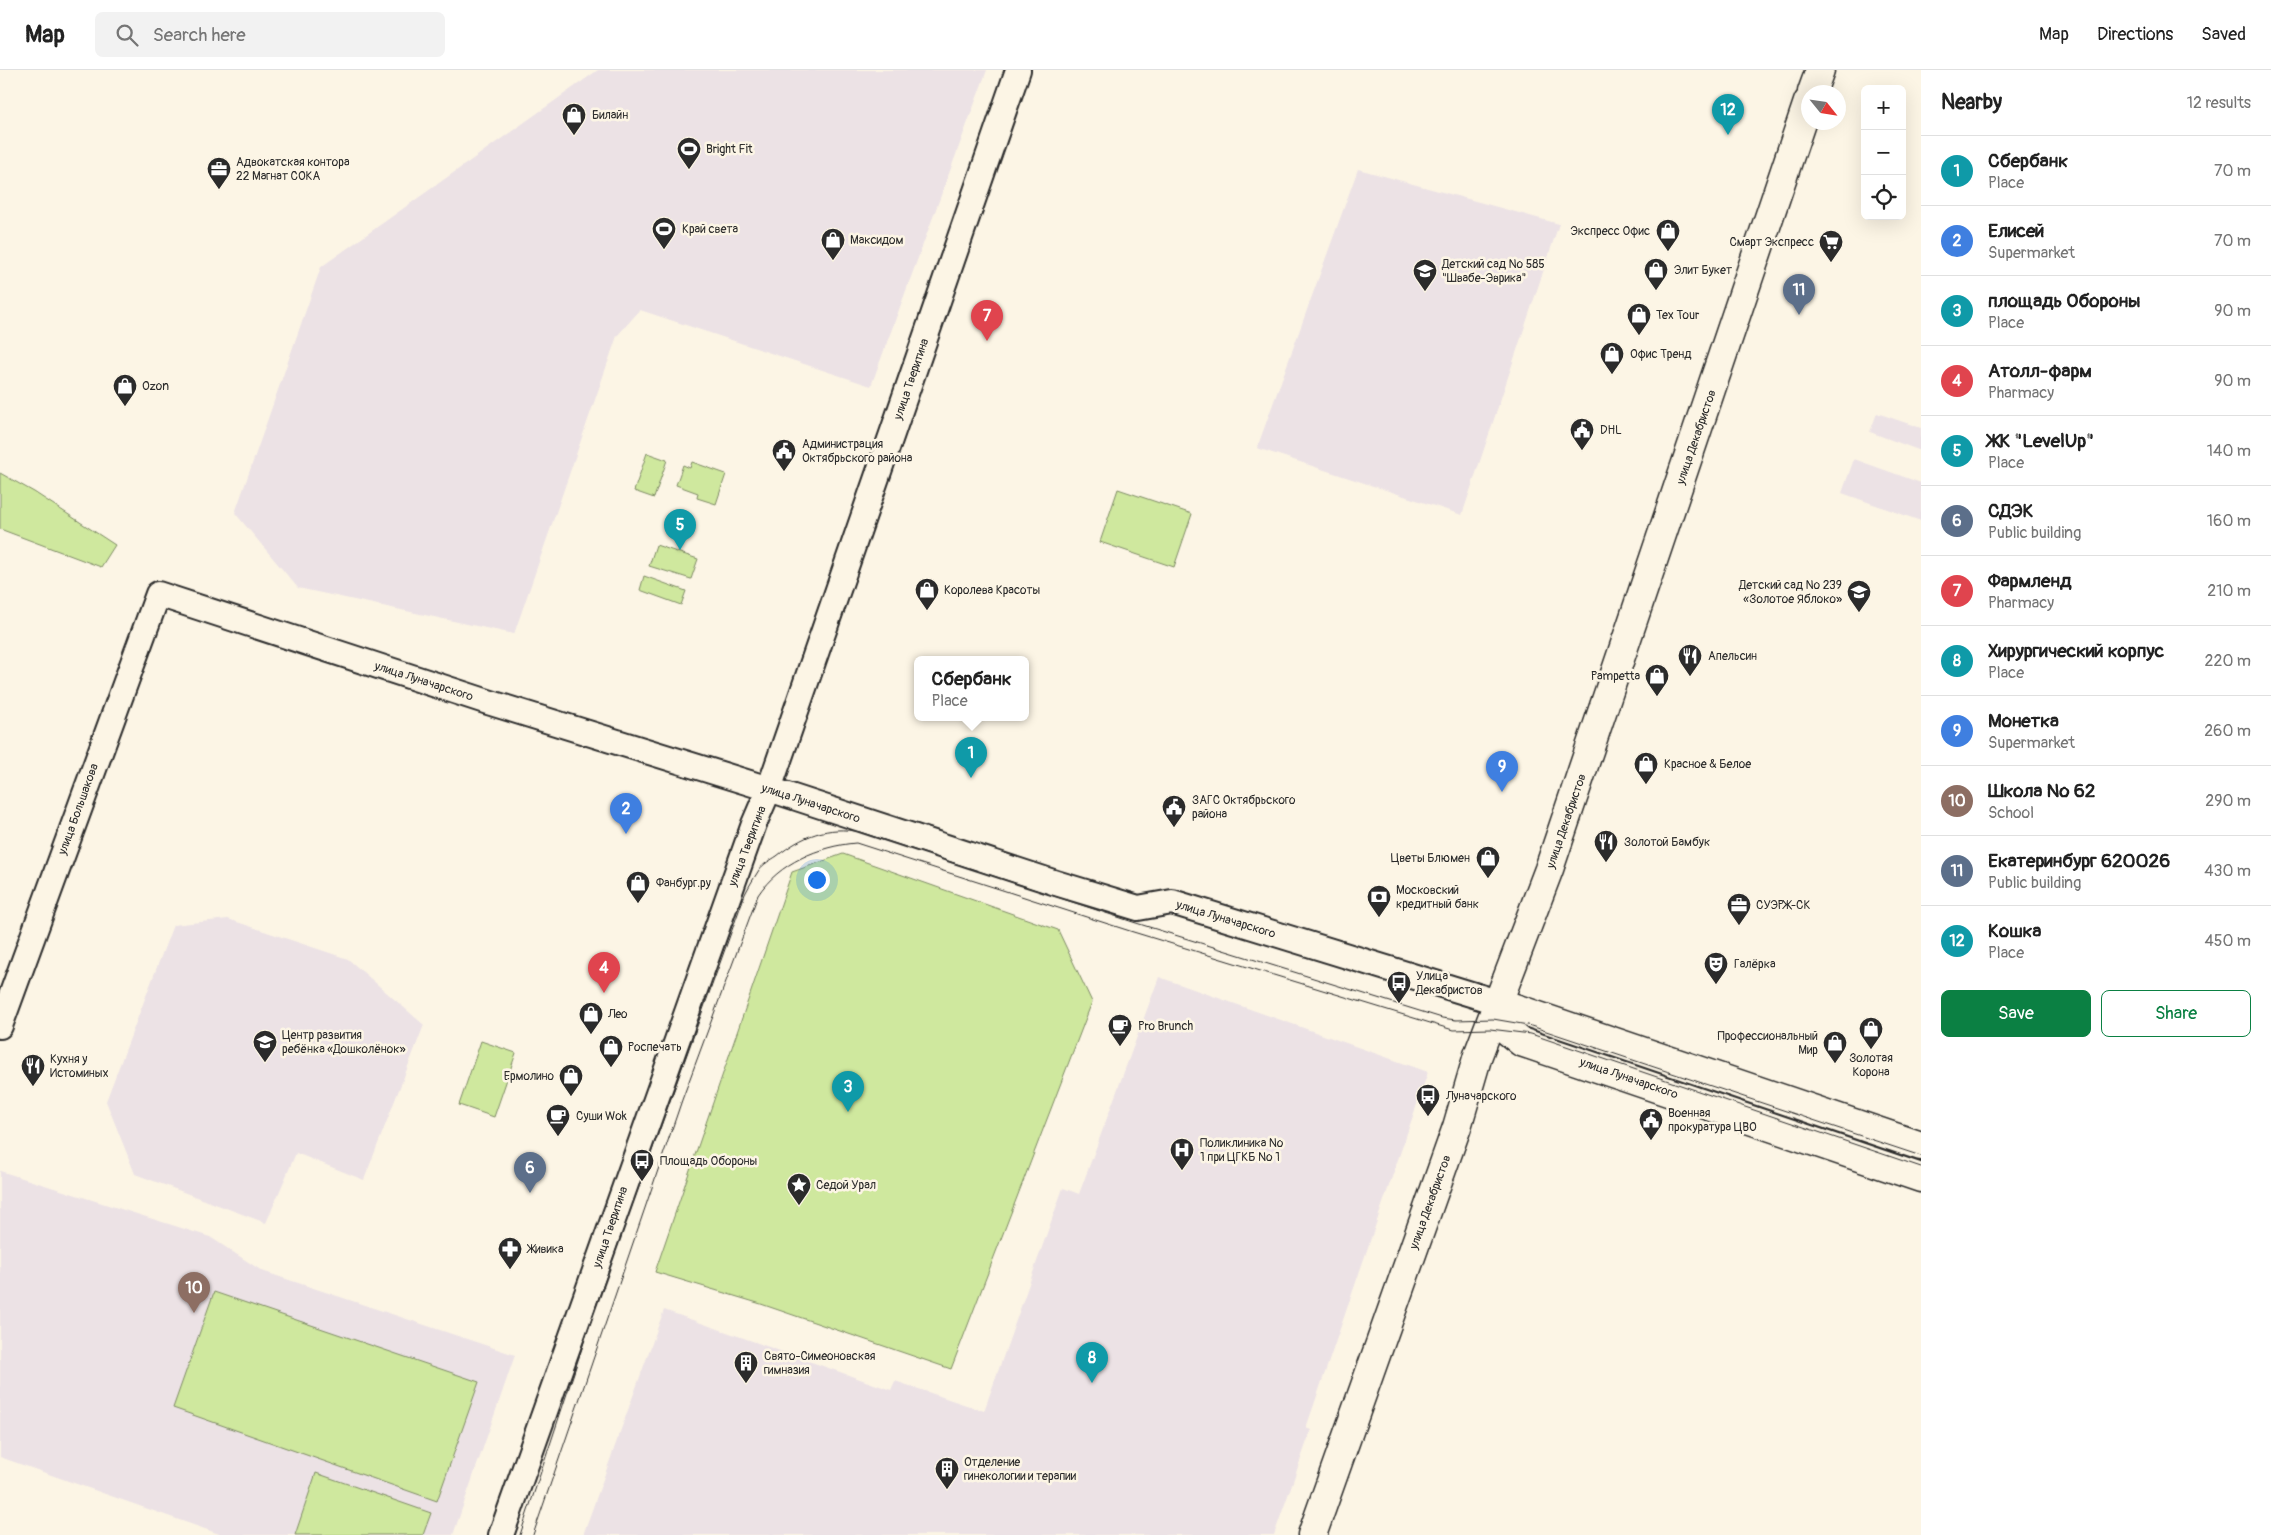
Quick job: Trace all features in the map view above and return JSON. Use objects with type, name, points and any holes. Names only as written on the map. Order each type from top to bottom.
[{"type":"main road","points":[[1815,85],[1820,70]]},
{"type":"main road","name":"улица Декабристов","points":[[1312,1535],[1457,1127],[1478,1055],[1550,869],[1801,123]]},
{"type":"main road","name":"улица Луначарского","points":[[1496,1011],[1921,1146]]},
{"type":"main road","name":"улица Луначарского","points":[[1496,1011],[1522,1042],[1921,1178]]},
{"type":"street","name":"улица Тверитина","points":[[501,1535],[720,916],[769,789],[1018,70]]},
{"type":"street","name":"улица Луначарского","points":[[158,594],[478,699],[769,789],[1138,908],[1172,902],[1466,992],[1496,1011]]},
{"type":"street","name":"улица Большакова","points":[[0,1026],[158,594]]},
{"type":"shaded area","name":"Максидом","points":[[598,70],[987,70],[871,386],[640,310],[617,336],[514,634],[298,588],[235,513],[321,267]]},
{"type":"shaded area","name":"Детский сад № 585 \"Швабе-Эврика\"","points":[[1358,169],[1559,224],[1462,515],[1257,448]]},
{"type":"shaded area","points":[[1877,413],[1921,428],[1921,451],[1870,432]]},
{"type":"shaded area","points":[[1854,459],[1921,483],[1921,521],[1842,493]]},
{"type":"shaded area","name":"Центр развития ребёнка «Дошколёнок»","points":[[228,919],[348,959],[424,1025],[364,1180],[296,1153],[266,1223],[135,1174],[106,1101],[173,925]]},
{"type":"shaded area","points":[[1159,977],[1428,1072],[1306,1428],[1311,1430],[1274,1535],[583,1535],[664,1310],[891,1390],[895,1381],[984,1411],[1063,1188],[1079,1194]]},
{"type":"shaded area","points":[[0,1171],[210,1237],[262,1271],[515,1355],[453,1535],[222,1535],[0,1457]]},
{"type":"green space","points":[[647,453],[667,460],[654,498],[634,491]]},
{"type":"green space","points":[[692,462],[726,474],[716,504],[697,498],[698,493],[676,485],[683,465],[690,468]]},
{"type":"green space","points":[[0,473],[34,492],[115,545],[101,567],[0,529]]},
{"type":"green space","points":[[1118,489],[1192,514],[1174,567],[1100,542]]},
{"type":"green space","points":[[656,545],[698,559],[691,579],[649,566]]},
{"type":"green space","points":[[644,576],[686,591],[681,605],[640,590]]},
{"type":"green space","points":[[843,854],[1058,930],[1092,1002],[951,1369],[761,1304],[655,1272],[792,872]]},
{"type":"green space","points":[[481,1041],[516,1053],[494,1117],[459,1105]]},
{"type":"green space","points":[[214,1292],[479,1382],[437,1501],[173,1408]]},
{"type":"green space","points":[[316,1473],[431,1513],[423,1535],[295,1535]]},
{"type":"tram line","points":[[520,1535],[599,1297],[745,894],[763,866],[796,843],[826,831],[848,830],[860,832],[1133,922],[1442,1018],[1456,1020],[1493,1019],[1528,1025],[1921,1156]]},
{"type":"tram line","points":[[533,1535],[682,1100],[758,895],[788,865],[814,852],[828,848],[856,843],[1130,931],[1453,1030],[1490,1029],[1531,1034],[1921,1167]]},
{"type":"place","name":"Кошка","points":[[1728,135]]},
{"type":"place","name":"Билайн","points":[[574,136]]},
{"type":"place","name":"Bright Fit","points":[[689,170]]},
{"type":"place","name":"Адвокатская контора 22 Магнат СОКА","points":[[219,190]]},
{"type":"place","name":"Край света","points":[[664,250]]},
{"type":"place","name":"Экспресс Офис","points":[[1668,252]]},
{"type":"place","name":"Максидом","points":[[833,261]]},
{"type":"place","name":"Смарт Экспресс","points":[[1831,263]]},
{"type":"place","name":"Элит Букет","points":[[1656,291]]},
{"type":"place","name":"Детский сад № 585 \"Швабе-Эврика\"","points":[[1425,292]]},
{"type":"place","name":"Екатеринбург 620026","points":[[1799,315]]},
{"type":"place","name":"Tex Tour","points":[[1639,336]]},
{"type":"place","name":"Фармленд","points":[[987,341]]},
{"type":"place","name":"Офис Тренд","points":[[1612,375]]},
{"type":"place","name":"Ozon","points":[[125,407]]},
{"type":"place","name":"DHL","points":[[1582,451]]},
{"type":"place","name":"Администрация Октябрьского района","points":[[784,472]]},
{"type":"place","name":"ЖК \"LevelUp\"","points":[[680,550]]},
{"type":"place","name":"Королева Красоты","points":[[927,611]]},
{"type":"place","name":"Детский сад № 239 «Золотое Яблоко»","points":[[1859,613]]},
{"type":"place","name":"Апельсин","points":[[1690,677]]},
{"type":"place","name":"Pampetta","points":[[1657,697]]},
{"type":"place","name":"Сбербанк","points":[[971,778]]},
{"type":"place","name":"Красное & Белое","points":[[1646,785]]},
{"type":"place","name":"Монетка","points":[[1502,792]]},
{"type":"place","name":"ЗАГС Октябрьского района","points":[[1174,828]]},
{"type":"place","name":"Елисей","points":[[626,834]]},
{"type":"place","name":"Золотой Бамбук","points":[[1606,863]]},
{"type":"place","name":"Цветы Блюмен","points":[[1488,879]]},
{"type":"place","name":"Фанбург.ру","points":[[638,904]]},
{"type":"place","name":"Московский кредитный банк","points":[[1379,918]]},
{"type":"place","name":"СУЭРЖ-СК","points":[[1739,926]]},
{"type":"place","name":"Галёрка","points":[[1716,985]]},
{"type":"place","name":"Атолл-фарм","points":[[604,993]]},
{"type":"place","name":"Улица Декабристов","points":[[1399,1004]]},
{"type":"place","name":"Лео","points":[[591,1035]]},
{"type":"place","name":"Pro Brunch","points":[[1120,1047]]},
{"type":"place","name":"Золотая Корона","points":[[1871,1050]]},
{"type":"place","name":"Центр развития ребёнка «Дошколёнок»","points":[[265,1063]]},
{"type":"place","name":"Профессиональный Мир","points":[[1835,1064]]},
{"type":"place","name":"Роспечать","points":[[611,1068]]},
{"type":"place","name":"Кухня у Истоминых","points":[[33,1087]]},
{"type":"place","name":"Ермолино","points":[[571,1097]]},
{"type":"place","name":"площадь Обороны","points":[[848,1112]]},
{"type":"place","name":"Луначарского","points":[[1428,1117]]},
{"type":"place","name":"Суши Wok","points":[[558,1137]]},
{"type":"place","name":"Военная прокуратура ЦВО","points":[[1651,1141]]},
{"type":"place","name":"Поликлиника № 1 при ЦГКБ № 1","points":[[1182,1171]]},
{"type":"place","name":"Площадь Обороны","points":[[642,1182]]},
{"type":"place","name":"СДЭК","points":[[530,1193]]},
{"type":"place","name":"Седой Урал","points":[[799,1206]]},
{"type":"place","name":"Живика","points":[[510,1270]]},
{"type":"place","name":"Школа № 62","points":[[194,1313]]},
{"type":"place","name":"Хирургический корпус","points":[[1092,1383]]},
{"type":"place","name":"Свято-Симеоновская гимназия","points":[[746,1384]]},
{"type":"place","name":"Отделение гинекологии и терапии","points":[[947,1490]]}]
